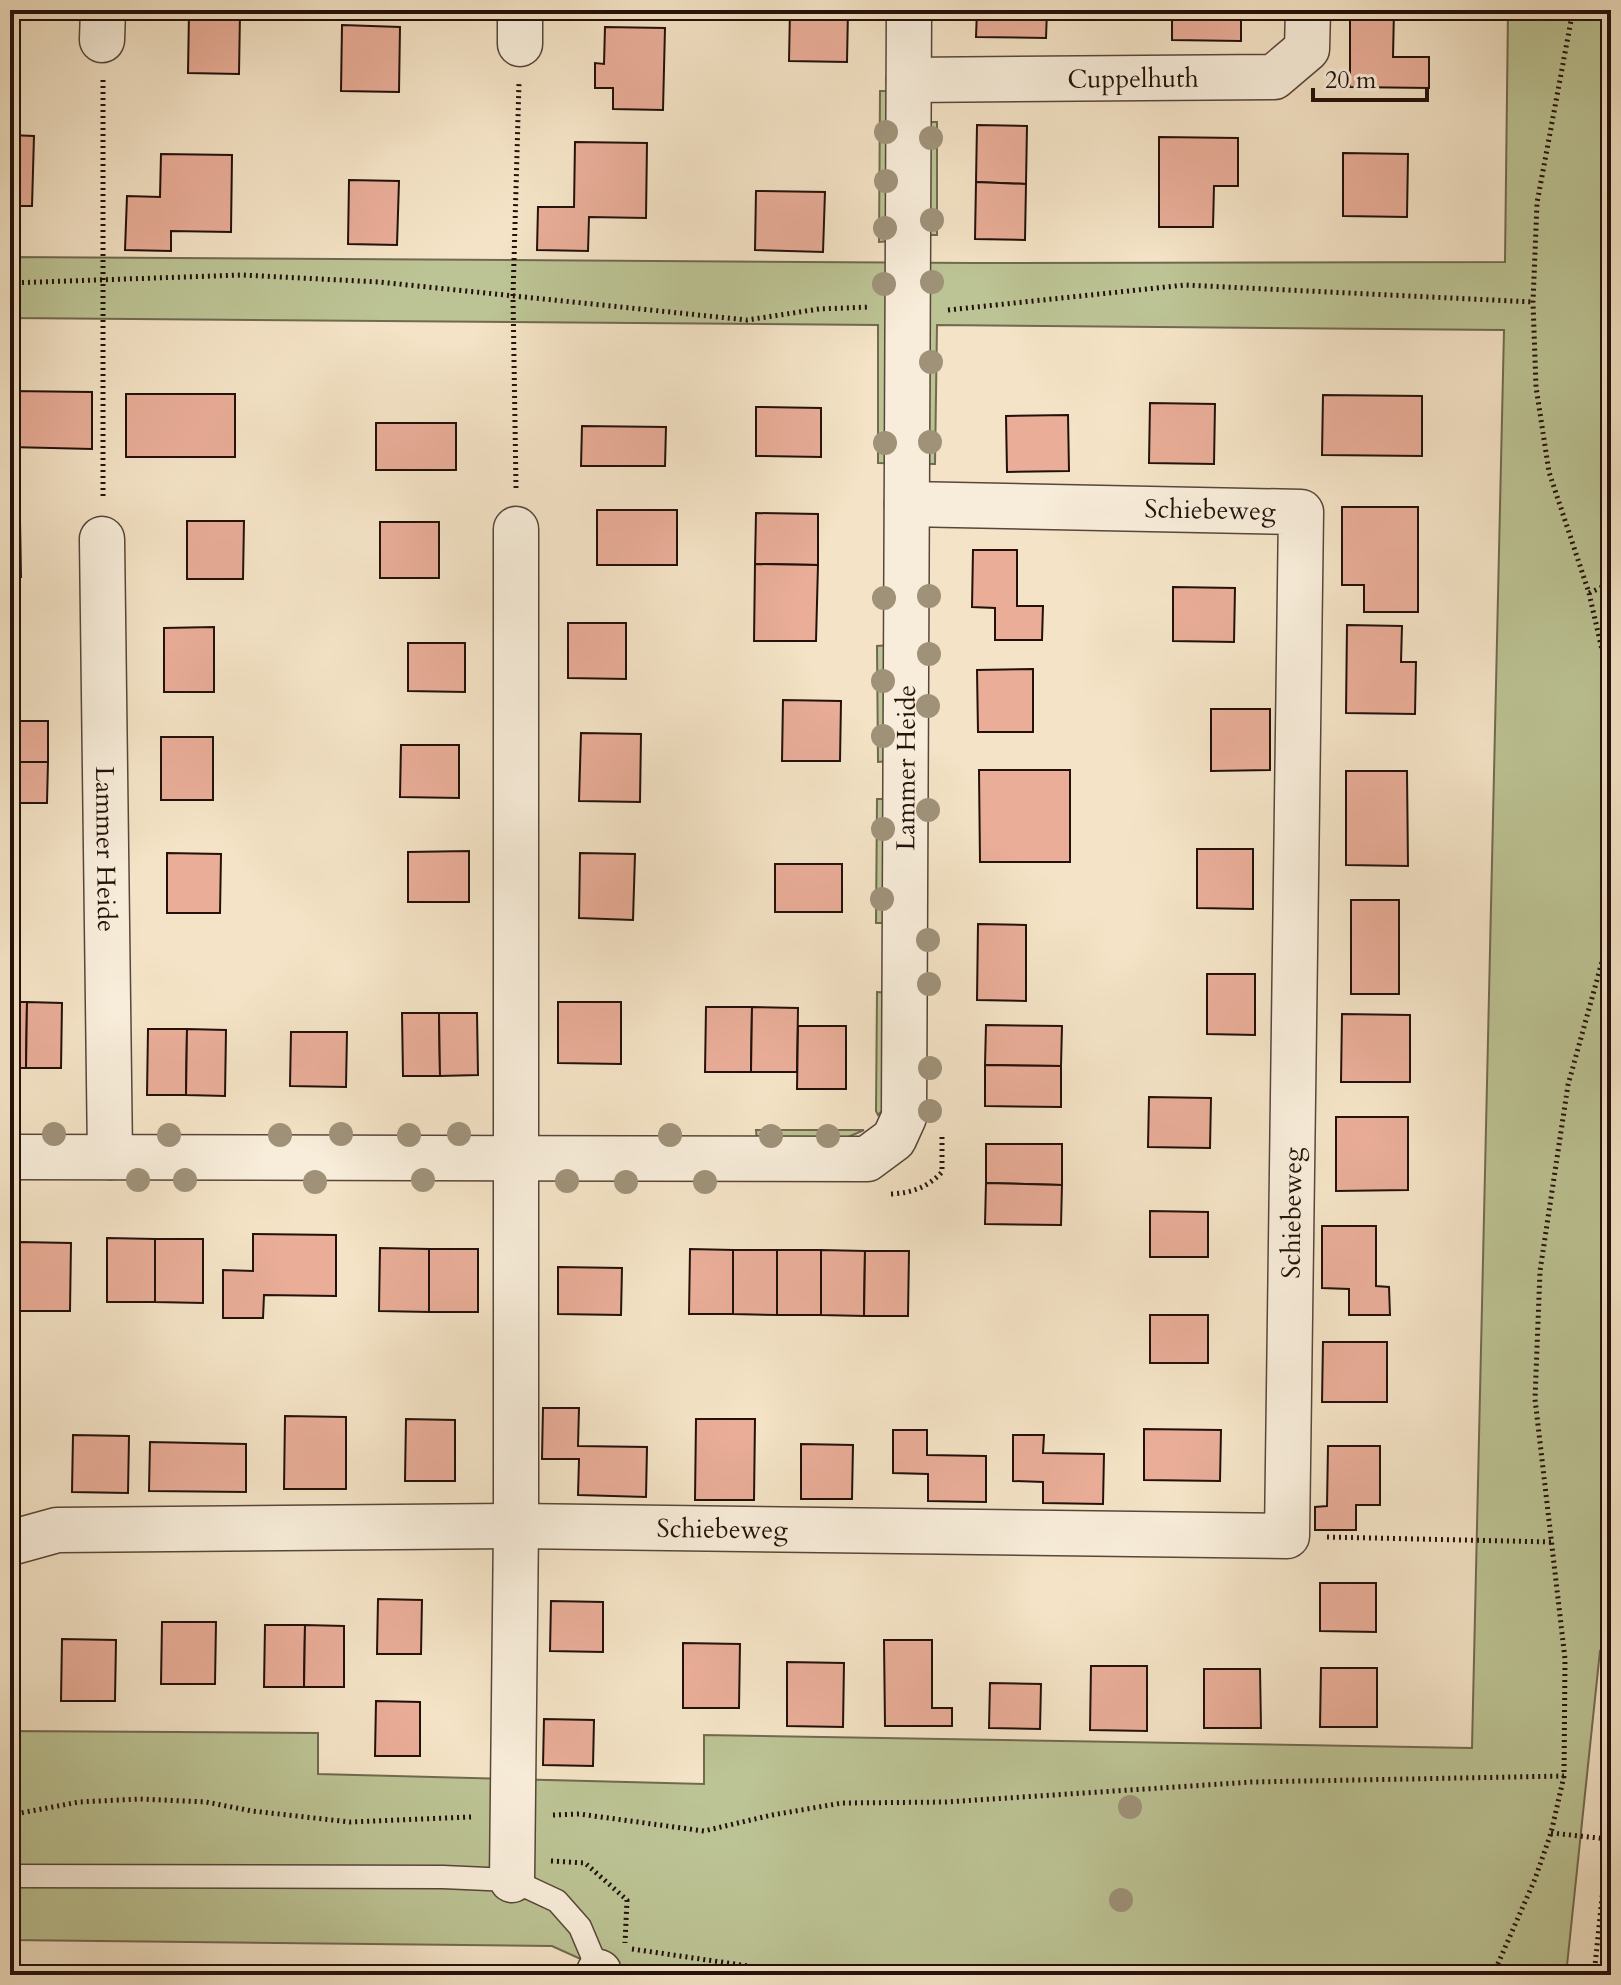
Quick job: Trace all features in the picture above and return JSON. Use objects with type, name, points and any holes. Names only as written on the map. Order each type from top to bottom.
[{"type":"street","name":"Lammer Heide","points":[[10,1157],[867,1159],[894,1139],[904,1117],[907,504],[884,313],[909,80],[909,10]]},
{"type":"street","name":"Cuppelhuth","points":[[909,80],[1274,77],[1307,49],[1308,10]]},
{"type":"street","name":"Schiebeweg","points":[[10,1543],[57,1530],[516,1526],[1287,1536],[1301,512],[907,504]]},
{"type":"street","points":[[512,1869],[516,1526],[516,529]]},
{"type":"street","name":"Lammer Heide","points":[[102,539],[110,1157]]},
{"type":"lane","points":[[10,1876],[443,1877],[512,1869],[557,1901],[580,1927],[599,1973]]},
{"type":"path","points":[[1573,10],[1537,203],[1533,302],[1536,387],[1549,472],[1589,593],[1611,689]]},
{"type":"path","points":[[102,539],[103,25]]},
{"type":"path","points":[[516,529],[513,296],[520,27]]},
{"type":"path","points":[[10,283],[242,275],[379,282],[747,320],[819,309],[884,313],[945,310],[1185,285],[1533,302]]},
{"type":"path","points":[[1589,593],[1611,583]]},
{"type":"path","points":[[1493,1975],[1535,1879],[1551,1833],[1564,1776],[1565,1659],[1535,1399],[1540,1271],[1568,1085],[1611,929]]},
{"type":"path","points":[[882,1195],[905,1193],[931,1184],[942,1172],[942,1132]]},
{"type":"path","points":[[1287,1536],[1553,1542]]},
{"type":"path","points":[[10,1815],[79,1802],[140,1799],[206,1802],[252,1811],[350,1822],[579,1814],[704,1831],[842,1803],[946,1802],[1252,1782],[1564,1776]]},
{"type":"path","points":[[1594,1975],[1611,1811]]},
{"type":"path","points":[[1551,1833],[1608,1839]]},
{"type":"path","points":[[512,1869],[585,1863],[627,1900],[625,1948],[762,1968],[784,1975]]},
{"type":"green space","points":[[1508,10],[1611,10],[1611,1648],[1610,1653],[1600,1651],[1566,1975],[616,1975],[552,1946],[10,1940],[10,1731],[318,1733],[318,1774],[704,1784],[704,1735],[1472,1748],[1504,330],[937,325],[935,464],[878,463],[878,325],[10,318],[10,257],[974,263],[1505,262]]},
{"type":"green space","points":[[880,91],[892,91],[891,241],[879,242]]},
{"type":"green space","points":[[925,122],[937,122],[937,235],[925,235]]},
{"type":"green space","points":[[889,645],[890,761],[878,762],[877,646]]},
{"type":"green space","points":[[877,799],[890,799],[889,923],[876,923]]},
{"type":"green space","points":[[877,992],[889,993],[883,1110],[878,1115],[876,1111]]},
{"type":"green space","points":[[756,1130],[864,1130],[846,1138],[757,1142]]},
{"type":"building","points":[[790,10],[848,10],[847,62],[789,61]]},
{"type":"building","points":[[977,10],[1047,10],[1046,38],[976,37]]},
{"type":"building","points":[[1172,10],[1241,10],[1241,41],[1172,40]]},
{"type":"building","points":[[1350,10],[1394,10],[1393,57],[1429,57],[1429,88],[1350,87]]},
{"type":"building","points":[[189,12],[240,13],[239,74],[188,73]]},
{"type":"building","points":[[342,25],[400,27],[399,92],[341,91]]},
{"type":"building","points":[[605,27],[665,28],[663,110],[613,109],[613,88],[595,88],[595,63],[604,64]]},
{"type":"building","points":[[977,125],[1027,126],[1026,184],[976,182]]},
{"type":"building","points":[[10,135],[34,136],[32,206],[10,206]]},
{"type":"building","points":[[1159,137],[1238,138],[1238,186],[1214,186],[1213,227],[1159,227]]},
{"type":"building","points":[[575,142],[647,143],[646,218],[589,217],[588,251],[537,250],[538,207],[574,207]]},
{"type":"building","points":[[1343,153],[1408,154],[1407,217],[1343,216]]},
{"type":"building","points":[[161,154],[232,155],[231,232],[171,231],[171,251],[125,250],[127,196],[160,197]]},
{"type":"building","points":[[349,180],[399,181],[397,245],[348,244]]},
{"type":"building","points":[[976,182],[1026,184],[1025,240],[975,239]]},
{"type":"building","points":[[756,191],[825,192],[823,252],[755,250]]},
{"type":"building","points":[[10,391],[92,392],[92,449],[10,447]]},
{"type":"building","points":[[126,394],[235,394],[235,457],[126,457]]},
{"type":"building","points":[[1323,395],[1422,396],[1422,456],[1322,455]]},
{"type":"building","points":[[1150,403],[1215,404],[1214,464],[1149,463]]},
{"type":"building","points":[[756,407],[821,408],[821,457],[756,456]]},
{"type":"building","points":[[1068,415],[1069,471],[1007,472],[1006,416]]},
{"type":"building","points":[[376,423],[456,423],[456,470],[376,470]]},
{"type":"building","points":[[582,426],[666,427],[665,466],[581,466]]},
{"type":"building","points":[[1342,507],[1418,507],[1418,612],[1364,612],[1364,585],[1342,585]]},
{"type":"building","points":[[597,510],[677,510],[677,565],[597,565]]},
{"type":"building","points":[[756,513],[818,514],[818,565],[755,564]]},
{"type":"building","points":[[10,521],[20,521],[21,577],[10,577]]},
{"type":"building","points":[[187,521],[244,521],[243,579],[187,579]]},
{"type":"building","points":[[380,522],[439,522],[439,578],[380,578]]},
{"type":"building","points":[[973,550],[1017,550],[1017,606],[1043,606],[1042,640],[995,640],[995,608],[972,607]]},
{"type":"building","points":[[755,564],[818,565],[816,641],[754,641]]},
{"type":"building","points":[[1173,587],[1235,588],[1234,642],[1173,641]]},
{"type":"building","points":[[568,623],[626,623],[626,679],[568,678]]},
{"type":"building","points":[[1347,625],[1402,626],[1401,662],[1416,662],[1415,714],[1346,713]]},
{"type":"building","points":[[214,627],[214,692],[164,692],[164,628]]},
{"type":"building","points":[[408,643],[465,643],[465,692],[408,691]]},
{"type":"building","points":[[1033,669],[1033,732],[978,732],[977,670]]},
{"type":"building","points":[[783,700],[841,701],[840,761],[782,761]]},
{"type":"building","points":[[1211,709],[1270,709],[1270,770],[1211,771]]},
{"type":"building","points":[[10,721],[48,721],[48,762],[10,762]]},
{"type":"building","points":[[581,733],[641,734],[640,802],[579,801]]},
{"type":"building","points":[[161,737],[213,737],[213,800],[161,800]]},
{"type":"building","points":[[401,745],[459,745],[459,798],[400,797]]},
{"type":"building","points":[[10,762],[48,762],[47,803],[10,803]]},
{"type":"building","points":[[979,770],[1070,770],[1070,862],[980,862]]},
{"type":"building","points":[[1346,771],[1407,771],[1408,866],[1346,865]]},
{"type":"building","points":[[10,833],[19,834],[19,876],[10,876]]},
{"type":"building","points":[[1197,849],[1253,849],[1253,909],[1197,908]]},
{"type":"building","points":[[469,851],[469,902],[408,902],[408,852]]},
{"type":"building","points":[[167,853],[221,854],[220,913],[167,913]]},
{"type":"building","points":[[580,853],[635,854],[633,920],[579,918]]},
{"type":"building","points":[[775,864],[842,864],[842,912],[775,912]]},
{"type":"building","points":[[10,876],[19,876],[19,919],[10,919]]},
{"type":"building","points":[[1351,900],[1399,900],[1399,994],[1351,994]]},
{"type":"building","points":[[978,924],[1026,925],[1026,1001],[977,1000]]},
{"type":"building","points":[[1207,974],[1255,974],[1255,1035],[1207,1034]]},
{"type":"building","points":[[10,1002],[27,1002],[26,1068],[10,1068]]},
{"type":"building","points":[[27,1002],[62,1003],[61,1068],[26,1068]]},
{"type":"building","points":[[558,1002],[621,1002],[621,1064],[558,1063]]},
{"type":"building","points":[[706,1007],[752,1007],[751,1072],[705,1072]]},
{"type":"building","points":[[752,1007],[798,1008],[797,1072],[751,1072]]},
{"type":"building","points":[[402,1013],[439,1013],[440,1076],[403,1076]]},
{"type":"building","points":[[439,1013],[477,1013],[478,1075],[440,1076]]},
{"type":"building","points":[[1342,1014],[1410,1015],[1410,1082],[1341,1082]]},
{"type":"building","points":[[986,1025],[1062,1026],[1061,1066],[985,1065]]},
{"type":"building","points":[[798,1026],[846,1026],[846,1089],[797,1089]]},
{"type":"building","points":[[148,1029],[187,1029],[186,1095],[147,1095]]},
{"type":"building","points":[[187,1029],[226,1030],[225,1096],[186,1095]]},
{"type":"building","points":[[291,1032],[347,1032],[346,1087],[290,1086]]},
{"type":"building","points":[[985,1065],[1061,1066],[1061,1107],[985,1106]]},
{"type":"building","points":[[1149,1097],[1211,1098],[1210,1148],[1148,1147]]},
{"type":"building","points":[[1336,1117],[1408,1117],[1408,1190],[1336,1191]]},
{"type":"building","points":[[986,1144],[1062,1144],[1062,1185],[986,1183]]},
{"type":"building","points":[[986,1183],[1062,1185],[1061,1225],[985,1224]]},
{"type":"building","points":[[1150,1211],[1208,1212],[1208,1257],[1150,1257]]},
{"type":"building","points":[[1322,1226],[1376,1226],[1376,1286],[1389,1287],[1390,1315],[1349,1315],[1349,1289],[1322,1288]]},
{"type":"building","points":[[253,1234],[336,1235],[336,1296],[264,1295],[263,1318],[223,1318],[223,1270],[253,1271]]},
{"type":"building","points":[[107,1238],[155,1239],[155,1302],[107,1302]]},
{"type":"building","points":[[155,1239],[203,1239],[203,1303],[155,1302]]},
{"type":"building","points":[[10,1242],[20,1242],[20,1311],[10,1311]]},
{"type":"building","points":[[20,1242],[71,1243],[70,1311],[20,1311]]},
{"type":"building","points":[[380,1248],[429,1249],[429,1312],[379,1311]]},
{"type":"building","points":[[429,1249],[478,1249],[478,1312],[429,1312]]},
{"type":"building","points":[[690,1249],[733,1250],[733,1314],[689,1314]]},
{"type":"building","points":[[733,1250],[777,1250],[777,1315],[733,1314]]},
{"type":"building","points":[[777,1250],[821,1250],[821,1315],[777,1315]]},
{"type":"building","points":[[821,1250],[865,1251],[864,1316],[821,1315]]},
{"type":"building","points":[[865,1251],[909,1251],[908,1316],[864,1316]]},
{"type":"building","points":[[558,1267],[622,1268],[621,1315],[558,1314]]},
{"type":"building","points":[[1150,1315],[1208,1315],[1208,1363],[1150,1363]]},
{"type":"building","points":[[1323,1342],[1387,1342],[1387,1402],[1322,1402]]},
{"type":"building","points":[[543,1408],[579,1408],[578,1446],[647,1447],[646,1497],[578,1495],[579,1459],[542,1459]]},
{"type":"building","points":[[285,1416],[346,1417],[346,1489],[284,1489]]},
{"type":"building","points":[[406,1419],[455,1420],[455,1481],[405,1481]]},
{"type":"building","points":[[696,1419],[755,1419],[754,1500],[695,1500]]},
{"type":"building","points":[[1144,1429],[1221,1430],[1220,1481],[1144,1480]]},
{"type":"building","points":[[893,1430],[927,1430],[927,1455],[986,1456],[986,1502],[928,1501],[928,1474],[893,1473]]},
{"type":"building","points":[[73,1435],[129,1436],[128,1493],[72,1492]]},
{"type":"building","points":[[1013,1435],[1044,1435],[1043,1453],[1104,1454],[1103,1504],[1043,1503],[1043,1482],[1013,1481]]},
{"type":"building","points":[[150,1442],[246,1444],[246,1492],[149,1491]]},
{"type":"building","points":[[801,1444],[853,1445],[852,1499],[801,1499]]},
{"type":"building","points":[[1328,1446],[1380,1446],[1380,1505],[1356,1505],[1356,1530],[1315,1530],[1315,1507],[1327,1506]]},
{"type":"building","points":[[1320,1583],[1376,1583],[1376,1632],[1320,1631]]},
{"type":"building","points":[[378,1599],[422,1600],[421,1654],[377,1654]]},
{"type":"building","points":[[551,1601],[603,1602],[603,1652],[550,1651]]},
{"type":"building","points":[[162,1622],[216,1622],[215,1684],[161,1684]]},
{"type":"building","points":[[265,1625],[305,1625],[304,1687],[264,1687]]},
{"type":"building","points":[[305,1625],[344,1626],[344,1687],[304,1687]]},
{"type":"building","points":[[62,1639],[116,1640],[115,1701],[61,1701]]},
{"type":"building","points":[[884,1640],[932,1640],[932,1708],[952,1708],[952,1726],[885,1726]]},
{"type":"building","points":[[683,1643],[740,1644],[739,1708],[683,1708]]},
{"type":"building","points":[[787,1662],[844,1663],[843,1727],[787,1726]]},
{"type":"building","points":[[1091,1666],[1147,1666],[1147,1731],[1090,1730]]},
{"type":"building","points":[[1321,1668],[1377,1668],[1377,1727],[1320,1727]]},
{"type":"building","points":[[1204,1669],[1260,1669],[1261,1728],[1204,1728]]},
{"type":"building","points":[[990,1683],[1041,1684],[1040,1729],[989,1728]]},
{"type":"building","points":[[376,1701],[420,1702],[420,1756],[375,1756]]},
{"type":"building","points":[[544,1719],[594,1720],[593,1766],[543,1765]]}]
